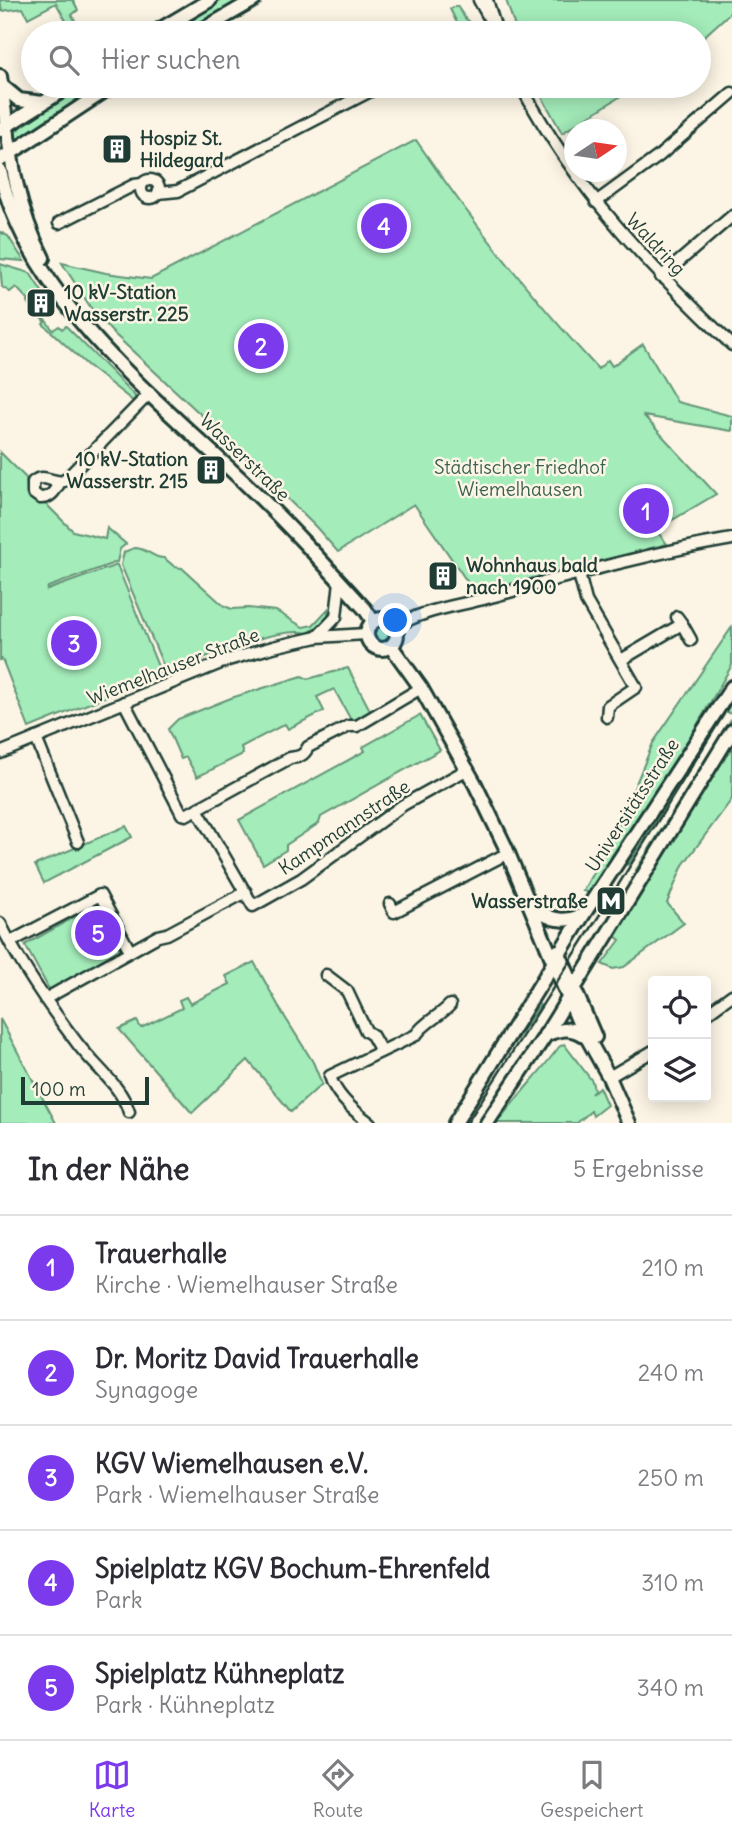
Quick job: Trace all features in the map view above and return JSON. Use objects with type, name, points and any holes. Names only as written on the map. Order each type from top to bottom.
[{"type":"main road","points":[[174,21],[210,0]]},
{"type":"main road","points":[[218,21],[254,0]]},
{"type":"main road","name":"Wasserstraße","points":[[1,81],[19,100],[43,103]]},
{"type":"main road","name":"Wasserstraße","points":[[1,81],[5,157],[53,284]]},
{"type":"main road","points":[[3,128],[51,98]]},
{"type":"main road","points":[[5,157],[94,98]]},
{"type":"main road","name":"Wasserstraße","points":[[0,171],[5,200],[27,245],[83,325],[150,393],[281,517],[373,621]]},
{"type":"main road","points":[[383,618],[396,627],[397,637],[391,646],[375,648],[368,640],[366,634],[373,621],[383,618]]},
{"type":"main road","points":[[391,646],[421,688],[468,769],[604,1059],[609,1077]]},
{"type":"main road","name":"Universitätsstraße","points":[[455,1123],[583,915],[732,687]]},
{"type":"main road","points":[[487,1123],[545,1036],[732,731]]},
{"type":"main road","points":[[514,866],[524,877],[542,913],[557,958]]},
{"type":"main road","points":[[542,913],[553,919],[565,920],[583,915]]},
{"type":"main road","points":[[571,992],[586,1037],[609,1077],[629,1123]]},
{"type":"main road","points":[[545,1036],[568,1028],[586,1037]]},
{"type":"street","points":[[479,0],[491,21]]},
{"type":"street","points":[[487,0],[494,21]]},
{"type":"street","points":[[596,202],[659,156],[732,93]]},
{"type":"street","points":[[59,223],[134,185],[151,180],[158,192],[178,191],[357,98]]},
{"type":"street","name":"Waldring","points":[[528,98],[556,147],[596,202],[661,277],[732,345]]},
{"type":"street","points":[[661,277],[732,216]]},
{"type":"street","points":[[60,482],[64,481],[150,393]]},
{"type":"street","points":[[396,627],[422,615],[670,551],[732,539]]},
{"type":"street","points":[[579,574],[586,601],[636,687],[608,706],[607,717]]},
{"type":"street","points":[[317,638],[336,617],[340,581]]},
{"type":"street","points":[[621,660],[679,620],[691,640]]},
{"type":"street","name":"Wiemelhauser Straße","points":[[0,753],[228,660],[273,646],[317,638],[366,634]]},
{"type":"street","points":[[124,702],[182,814],[186,815],[290,758],[299,757],[308,747],[349,726],[357,726],[421,688]]},
{"type":"street","points":[[36,738],[78,842]]},
{"type":"street","name":"Kampmannstraße","points":[[246,892],[253,906],[302,879],[403,805],[468,769]]},
{"type":"street","points":[[45,999],[158,936],[167,934],[246,892],[197,809]]},
{"type":"street","points":[[390,904],[394,912],[508,853]]},
{"type":"street","points":[[10,942],[100,895],[130,951]]},
{"type":"street","points":[[0,923],[45,999],[77,1043],[125,1100],[129,1112]]},
{"type":"street","points":[[326,975],[347,991],[366,1031],[372,1035],[381,1051]]},
{"type":"street","points":[[711,1010],[732,995]]},
{"type":"street","points":[[370,1123],[332,1083],[330,1076],[416,1035],[422,1025],[440,1016],[450,1005]]},
{"type":"street","points":[[609,1077],[648,1054]]},
{"type":"green space","points":[[0,0],[73,0],[78,10],[72,15],[75,21],[66,21],[56,3],[28,18],[23,8],[2,11]]},
{"type":"green space","points":[[220,0],[246,0],[210,21],[185,21]]},
{"type":"green space","points":[[506,0],[732,0],[732,11],[711,30],[711,21],[513,21]]},
{"type":"green space","points":[[457,6],[469,21],[456,21],[450,9]]},
{"type":"green space","points":[[62,98],[87,98],[21,140],[15,138],[16,131]]},
{"type":"green space","points":[[543,98],[618,98],[584,119],[564,119],[562,133]]},
{"type":"green space","name":"Städtischer Friedhof Wiemelhausen","points":[[416,140],[503,258],[598,369],[608,360],[612,366],[643,344],[677,402],[732,416],[732,431],[644,416],[716,494],[656,530],[667,544],[475,593],[414,504],[338,552],[224,436],[111,331],[91,308],[62,263],[151,279]]},
{"type":"green space","points":[[0,232],[8,236],[24,261],[0,259]]},
{"type":"green space","points":[[0,264],[30,273],[43,293],[33,303],[53,330],[66,326],[135,396],[134,402],[87,365],[43,324],[45,322],[16,287],[10,292],[2,287]]},
{"type":"green space","points":[[0,452],[26,478],[27,489],[33,500],[45,503],[73,531],[105,539],[107,528],[126,544],[120,549],[117,562],[48,587],[47,590],[117,565],[161,674],[29,728],[2,659],[0,660]]},
{"type":"green space","points":[[134,548],[164,558],[175,567],[182,568],[224,606],[232,609],[276,611],[303,627],[313,625],[328,609],[328,619],[308,633],[276,634],[257,639],[166,672],[121,565],[124,552]]},
{"type":"green space","points":[[378,625],[386,625],[391,634],[389,641],[378,643],[373,638],[373,630]]},
{"type":"green space","points":[[732,627],[732,665],[652,803],[592,893],[583,891],[619,824],[653,743]]},
{"type":"green space","points":[[348,668],[371,712],[352,722],[334,689],[317,697],[324,711],[288,729],[285,724],[241,747],[243,754],[197,777],[186,757],[181,759],[168,729],[178,719],[231,698],[302,676],[308,679]]},
{"type":"green space","points":[[732,696],[732,715],[724,710],[628,865],[626,864]]},
{"type":"green space","points":[[420,715],[440,750],[321,817],[319,823],[286,845],[286,850],[263,864],[239,820],[365,751],[363,747]]},
{"type":"green space","points":[[732,718],[732,721],[639,872],[636,870]]},
{"type":"green space","points":[[732,745],[732,799],[683,865],[667,903],[684,923],[624,967],[613,969],[602,964],[620,940],[615,936]]},
{"type":"green space","points":[[126,826],[132,837],[44,883],[35,865]]},
{"type":"green space","points":[[96,905],[121,951],[50,991],[25,945]]},
{"type":"green space","points":[[254,962],[313,1062],[322,1084],[291,1112],[248,1060],[192,1113],[119,1029],[137,1021],[141,1028],[182,1008],[179,1000],[186,997],[190,1004],[230,984],[226,976]]},
{"type":"green space","points":[[537,1003],[540,1005],[484,1088]]},
{"type":"green space","points":[[0,1019],[56,1123],[0,1123]]},
{"type":"green space","points":[[564,1044],[592,1081],[594,1090],[591,1094],[599,1087],[607,1105],[593,1116],[591,1111],[577,1123],[497,1123],[559,1047]]},
{"type":"railway","points":[[467,1123],[724,714]]},
{"type":"place","name":"Hospiz St. Hildegard","points":[[117,149]]},
{"type":"place","name":"Spielplatz KGV Bochum-Ehrenfeld","points":[[384,226]]},
{"type":"place","name":"10 kV-Station Wasserstr. 225","points":[[41,303]]},
{"type":"place","name":"Dr. Moritz David Trauerhalle","points":[[261,346]]},
{"type":"place","name":"10 kV-Station Wasserstr. 215","points":[[211,470]]},
{"type":"place","name":"Trauerhalle","points":[[646,511]]},
{"type":"place","name":"Wohnhaus bald nach 1900","points":[[443,576]]},
{"type":"place","name":"KGV Wiemelhausen e.V.","points":[[74,643]]},
{"type":"place","name":"Wasserstraße","points":[[611,901]]},
{"type":"place","name":"Spielplatz Kühneplatz","points":[[98,933]]}]
